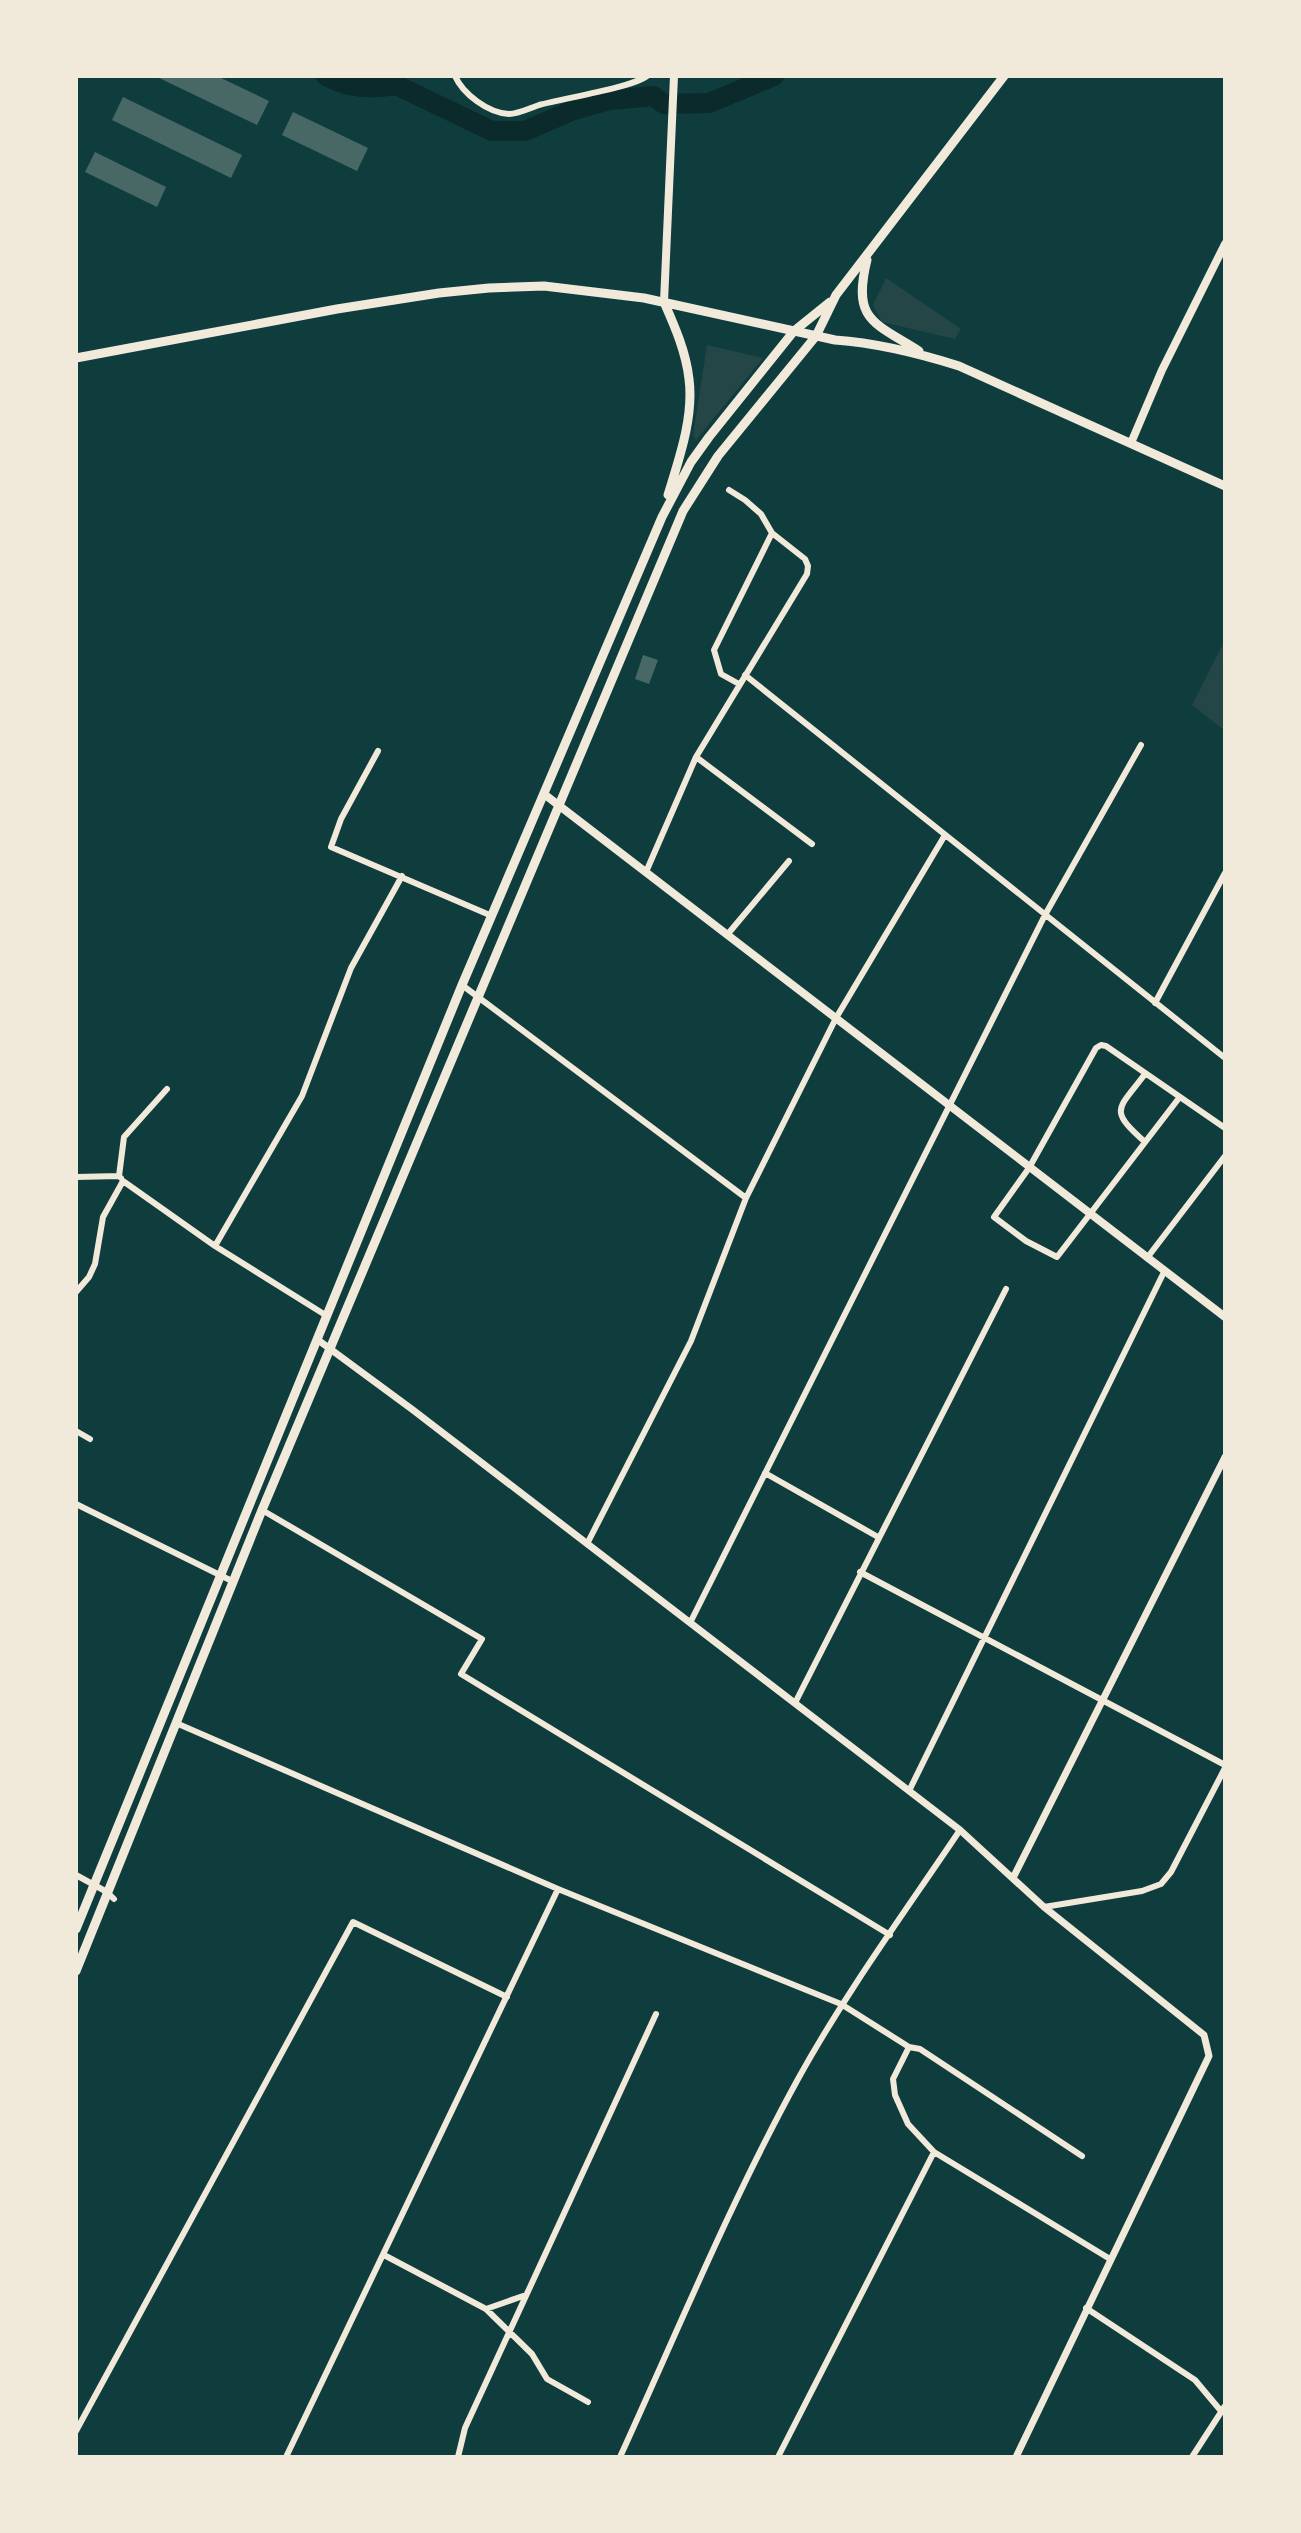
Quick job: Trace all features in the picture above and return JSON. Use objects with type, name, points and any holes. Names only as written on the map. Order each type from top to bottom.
[{"type":"main road","points":[[76,1971],[110,1895],[262,1510],[683,511],[718,456],[816,336],[833,300],[1004,76]]},
{"type":"main road","points":[[662,517],[683,441],[690,392],[682,347],[664,302],[674,78]]},
{"type":"main road","points":[[1131,443],[1162,370],[1225,244]]},
{"type":"main road","points":[[868,255],[860,286],[863,307],[875,324],[925,355]]},
{"type":"main road","points":[[76,358],[337,309],[489,288],[544,286],[664,302],[816,336],[925,355],[959,366],[1225,486]]},
{"type":"main road","points":[[76,1929],[462,985],[662,517],[699,450],[794,331],[833,300]]},
{"type":"main road","points":[[544,794],[1225,1317]]},
{"type":"street","points":[[455,76],[459,85],[483,105],[511,114],[569,96],[634,83],[647,76]]},
{"type":"street","points":[[646,872],[696,757],[807,574],[805,559],[772,533],[761,514],[729,490]]},
{"type":"street","points":[[739,684],[721,674],[714,650],[772,533]]},
{"type":"street","points":[[745,675],[1225,1058]]},
{"type":"street","points":[[690,1623],[1045,915],[1141,745]]},
{"type":"street","points":[[378,751],[341,819],[331,847],[492,916]]},
{"type":"street","points":[[696,757],[812,844]]},
{"type":"street","points":[[587,1544],[691,1341],[746,1198],[836,1018],[945,835]]},
{"type":"street","points":[[727,935],[789,861]]},
{"type":"street","points":[[1155,1003],[1225,873]]},
{"type":"street","points":[[215,1246],[302,1096],[351,968],[402,876]]},
{"type":"street","points":[[462,985],[746,1198]]},
{"type":"street","points":[[1179,1098],[1057,1257],[1026,1241],[994,1217],[1029,1168],[1096,1048],[1101,1045],[1225,1128]]},
{"type":"street","points":[[1145,1074],[1123,1104],[1120,1114],[1122,1121],[1145,1142]]},
{"type":"street","points":[[77,1287],[95,1264],[103,1217],[121,1178],[124,1137],[167,1089]]},
{"type":"street","points":[[1147,1258],[1225,1156]]},
{"type":"street","points":[[76,1177],[121,1178],[215,1246],[327,1316]]},
{"type":"street","points":[[909,1791],[1164,1272]]},
{"type":"street","points":[[795,1703],[1006,1289]]},
{"type":"street","points":[[318,1340],[960,1830],[1044,1907],[1204,2035],[1209,2056],[1016,2457]]},
{"type":"street","points":[[76,1431],[90,1439]]},
{"type":"street","points":[[1013,1878],[1225,1457]]},
{"type":"street","points":[[765,1473],[878,1537]]},
{"type":"street","points":[[76,1504],[234,1582]]},
{"type":"street","points":[[262,1510],[482,1639],[461,1674],[890,1935]]},
{"type":"street","points":[[860,1572],[1225,1766],[1171,1872],[1161,1884],[1142,1891],[1044,1907]]},
{"type":"street","points":[[176,1723],[558,1889],[841,2004],[909,2047],[920,2049],[1082,2156]]},
{"type":"street","points":[[620,2457],[742,2185],[841,2004],[960,1830]]},
{"type":"street","points":[[76,1875],[110,1895]]},
{"type":"street","points":[[286,2457],[558,1889]]},
{"type":"street","points":[[76,2431],[353,1922],[507,1997]]},
{"type":"street","points":[[458,2457],[465,2428],[656,2014]]},
{"type":"street","points":[[909,2047],[893,2079],[895,2095],[908,2124],[934,2152],[1110,2259]]},
{"type":"street","points":[[778,2457],[934,2152]]},
{"type":"street","points":[[384,2255],[486,2309],[532,2354],[547,2379],[588,2402]]},
{"type":"street","points":[[486,2309],[526,2295]]},
{"type":"street","points":[[1086,2308],[1195,2380],[1223,2408],[1192,2457]]},
{"type":"shaded area","points":[[886,278],[961,329],[955,339],[882,322],[873,305]]},
{"type":"shaded area","points":[[707,345],[763,358],[696,440],[693,435]]},
{"type":"shaded area","points":[[1225,640],[1225,731],[1192,705]]},
{"type":"building","points":[[155,76],[217,76],[269,101],[257,125]]},
{"type":"building","points":[[123,97],[242,155],[231,178],[112,120]]},
{"type":"building","points":[[293,112],[368,148],[357,171],[282,135]]},
{"type":"building","points":[[95,152],[166,187],[157,207],[85,172]]},
{"type":"building","points":[[643,655],[658,660],[649,684],[635,679]]},
{"type":"waterway","points":[[326,76],[360,87],[396,85],[492,131],[525,131],[571,111],[610,100],[653,96],[664,104],[709,103],[774,76]]}]
